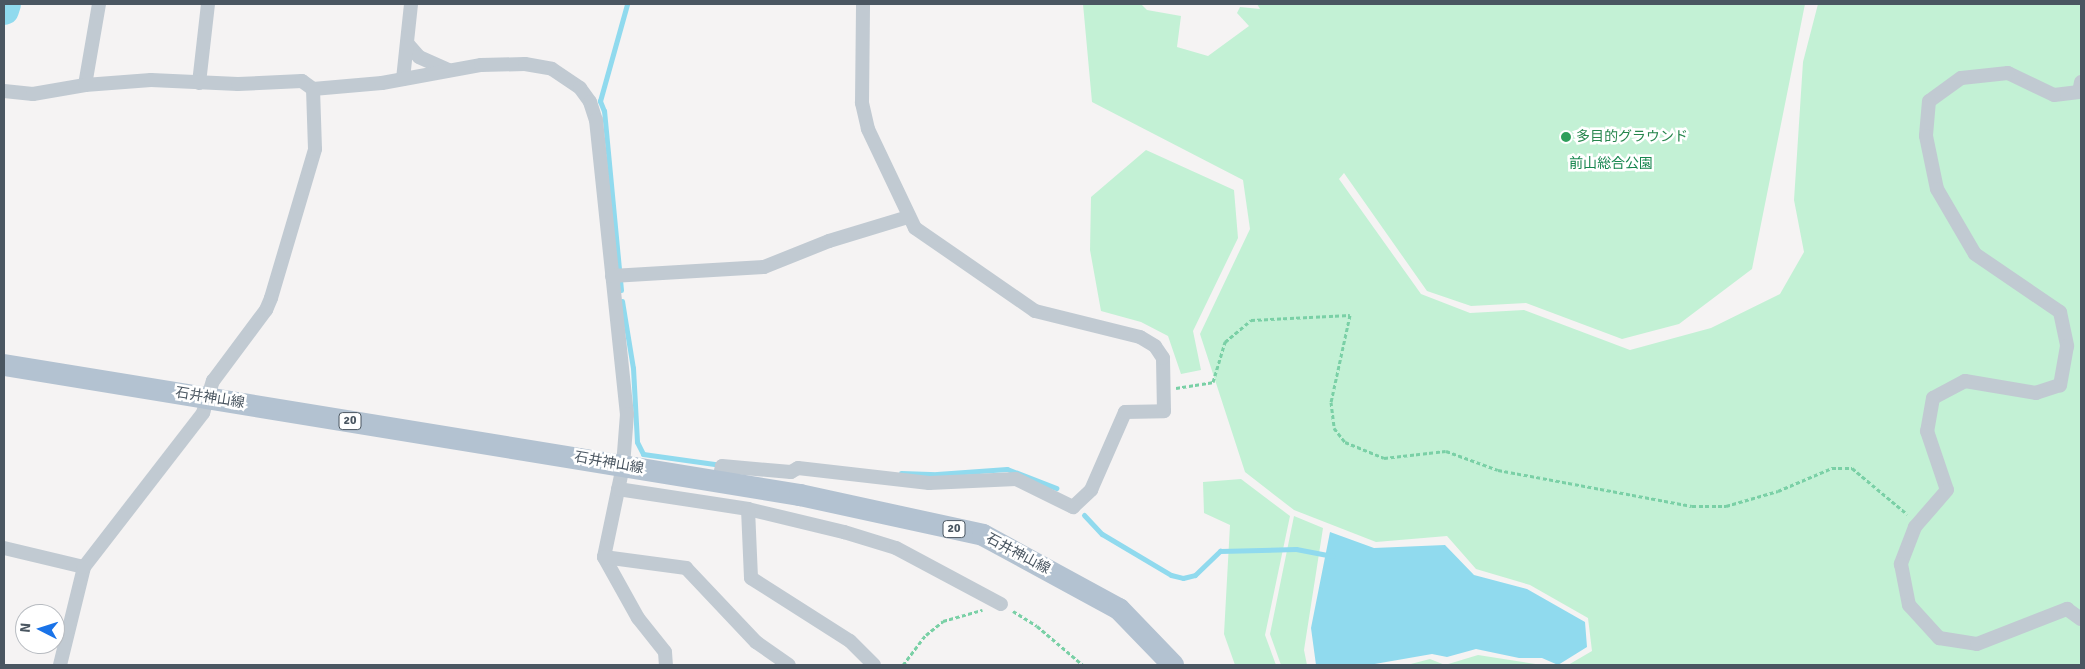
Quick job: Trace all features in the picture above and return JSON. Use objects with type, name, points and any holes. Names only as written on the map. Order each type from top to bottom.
[{"type":"main road","name":"石井神山線","points":[[4,365],[719,481],[983,535],[1118,609],[1173,665]]},
{"type":"street","points":[[85,84],[100,4]]},
{"type":"street","points":[[200,83],[208,4]]},
{"type":"street","points":[[403,79],[411,4]]},
{"type":"street","points":[[719,481],[722,466],[791,472],[798,468],[929,483],[1016,479],[1073,507],[1091,490],[1125,412],[1164,411],[1166,390],[1163,358],[1148,342],[1131,334],[1035,311],[950,250],[924,236],[908,217],[868,129],[862,103],[863,4]]},
{"type":"street","points":[[407,43],[419,56],[451,70]]},
{"type":"street","points":[[4,91],[34,94],[85,84],[151,80],[200,83],[302,81],[313,89],[403,79],[481,65],[525,64],[552,69],[580,88],[590,102],[596,120],[617,276],[627,414],[623,466],[604,558],[638,618],[665,652],[667,663]]},
{"type":"street","points":[[2081,82],[2079,92],[2054,95],[2008,73],[1961,78],[1930,101],[1926,136],[1937,189],[1975,254],[2060,312],[2067,346],[2060,384],[2036,393],[1965,381],[1933,398],[1926,431],[1947,490],[1915,527],[1901,564],[1908,605],[1939,638],[1978,644],[2067,609],[2081,620]]},
{"type":"street","points":[[60,665],[84,567],[203,413],[213,381],[266,310],[272,298],[315,149],[313,89]]},
{"type":"street","points":[[617,276],[764,267],[829,241],[908,217]]},
{"type":"street","points":[[618,488],[748,509],[896,548],[1001,604]]},
{"type":"street","points":[[748,509],[751,578],[850,641],[874,665]]},
{"type":"street","points":[[4,548],[84,567]]},
{"type":"street","points":[[604,558],[686,568],[756,642],[789,665]]},
{"type":"path","points":[[1166,390],[1213,382],[1225,342],[1251,320],[1350,315],[1331,402],[1334,428],[1345,442],[1384,458],[1446,451],[1498,470],[1692,506],[1726,506],[1778,491],[1832,468],[1852,468],[1905,510],[1915,527]]},
{"type":"path","points":[[903,665],[926,635],[943,621],[1001,604],[1037,626],[1083,665]]},
{"type":"green space","name":"前山総合公園","points":[[1083,4],[1141,4],[1147,10],[1181,16],[1177,47],[1208,56],[1249,26],[1237,13],[1240,7],[1260,9],[1257,4],[1805,4],[1752,269],[1679,324],[1622,339],[1526,303],[1471,306],[1427,291],[1344,173],[1339,179],[1421,294],[1470,313],[1524,310],[1630,350],[1711,328],[1780,294],[1804,252],[1794,200],[1803,62],[1818,4],[2081,4],[2081,665],[1568,665],[1592,651],[1588,618],[1530,585],[1476,569],[1447,536],[1376,542],[1294,510],[1245,472],[1200,334],[1250,229],[1243,180],[1092,102]]},
{"type":"green space","points":[[1146,150],[1234,190],[1238,238],[1193,331],[1201,370],[1181,374],[1168,336],[1141,322],[1101,311],[1090,250],[1091,197]]},
{"type":"green space","points":[[1241,479],[1290,516],[1265,635],[1276,665],[1235,665],[1224,634],[1230,525],[1204,513],[1203,482]]},
{"type":"green space","points":[[1294,516],[1323,528],[1304,650],[1307,665],[1281,665],[1270,634]]},
{"type":"green space","points":[[1478,655],[1542,665],[1445,665]]},
{"type":"green space","points":[[1430,659],[1445,665],[1407,665]]},
{"type":"water","points":[[1330,532],[1374,548],[1445,545],[1474,575],[1527,589],[1585,622],[1587,647],[1558,665],[1542,658],[1519,658],[1476,649],[1447,657],[1432,654],[1369,665],[1316,665],[1311,628]]},
{"type":"waterway","points":[[4,10],[6,4]]},
{"type":"waterway","points":[[621,290],[604,111],[600,101],[627,4]]},
{"type":"waterway","points":[[622,301],[633,368],[637,442],[643,454],[714,464]]},
{"type":"waterway","points":[[901,473],[937,474],[1007,469],[1056,488]]},
{"type":"waterway","points":[[1084,515],[1102,534],[1171,575],[1183,578],[1195,575],[1220,551],[1296,549],[1332,556]]},
{"type":"place","name":"多目的グラウンド","points":[[1566,137]]}]
